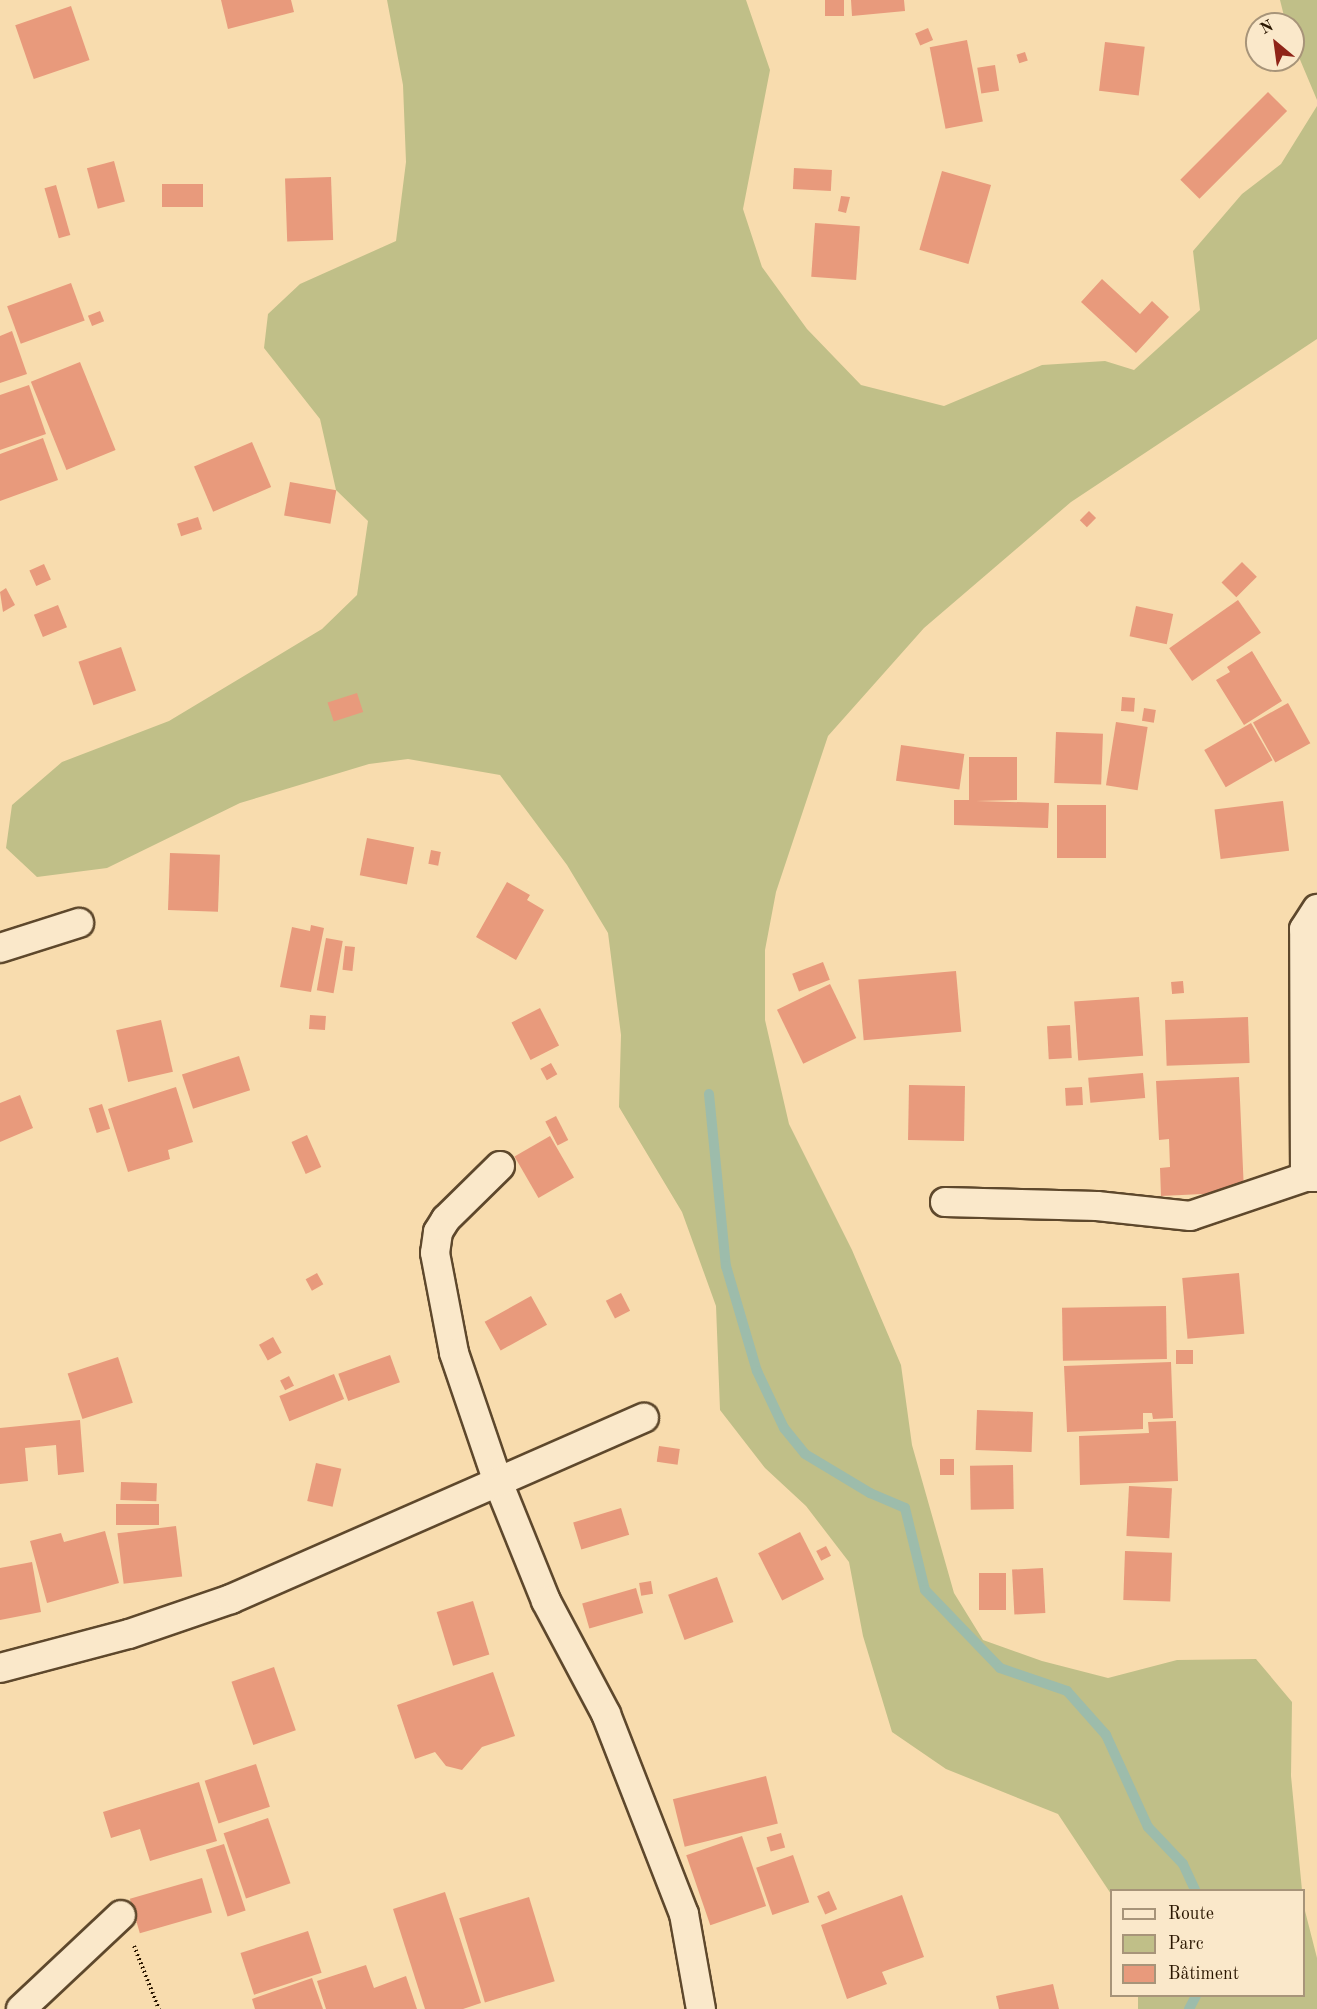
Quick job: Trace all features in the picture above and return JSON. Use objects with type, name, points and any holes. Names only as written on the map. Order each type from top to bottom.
[{"type":"street","points":[[945,1202],[1097,1206],[1190,1216],[1311,1177],[1304,929],[1317,909]]},
{"type":"street","points":[[0,948],[79,923]]},
{"type":"street","points":[[500,1166],[446,1219],[438,1232],[435,1253],[454,1353],[498,1482],[546,1601],[606,1714],[680,1903],[701,2009]]},
{"type":"street","points":[[0,1668],[129,1634],[231,1599],[644,1418]]},
{"type":"street","points":[[21,2009],[121,1915]]},
{"type":"path","points":[[121,1915],[159,2009]]},
{"type":"green space","points":[[387,0],[746,0],[770,70],[743,209],[762,267],[807,329],[861,385],[944,406],[1042,365],[1105,361],[1134,370],[1200,310],[1193,251],[1242,194],[1281,164],[1317,106],[1317,339],[1071,502],[924,628],[828,736],[776,892],[765,950],[765,1020],[789,1124],[852,1250],[901,1365],[912,1445],[954,1593],[983,1640],[1042,1661],[1108,1678],[1177,1660],[1256,1659],[1292,1702],[1291,1776],[1302,1889],[1110,1889],[1110,1892],[1058,1814],[946,1769],[892,1732],[863,1636],[849,1562],[806,1506],[765,1468],[720,1410],[716,1306],[682,1212],[619,1107],[621,1035],[608,933],[567,865],[500,775],[408,759],[369,764],[240,803],[107,868],[37,877],[6,848],[12,805],[62,762],[169,721],[322,629],[357,595],[368,521],[336,490],[320,419],[264,348],[268,314],[300,284],[396,241],[406,162],[403,85]]},
{"type":"green space","points":[[1280,0],[1317,0],[1317,100],[1305,72],[1305,12],[1283,12]]},
{"type":"green space","points":[[1305,1911],[1317,1958],[1317,2009],[1138,2009],[1138,1997],[1305,1997]]},
{"type":"building","points":[[221,0],[291,0],[294,12],[228,29]]},
{"type":"building","points":[[825,0],[844,0],[844,16],[825,16]]},
{"type":"building","points":[[851,0],[904,0],[905,11],[852,16]]},
{"type":"building","points":[[71,6],[90,60],[34,79],[15,25]]},
{"type":"building","points":[[928,28],[933,40],[920,45],[915,33]]},
{"type":"building","points":[[967,40],[983,121],[946,129],[930,47]]},
{"type":"building","points":[[1105,42],[1145,47],[1139,96],[1099,91]]},
{"type":"building","points":[[1025,52],[1028,61],[1019,63],[1016,55]]},
{"type":"building","points":[[995,65],[999,91],[981,93],[977,68]]},
{"type":"building","points":[[1268,92],[1287,111],[1199,199],[1180,180]]},
{"type":"building","points":[[114,161],[125,202],[98,209],[87,168]]},
{"type":"building","points":[[794,168],[832,170],[831,191],[793,189]]},
{"type":"building","points":[[942,171],[991,185],[968,264],[919,250]]},
{"type":"building","points":[[331,177],[333,240],[287,242],[285,179]]},
{"type":"building","points":[[162,184],[203,184],[203,207],[162,207]]},
{"type":"building","points":[[56,185],[70,235],[59,238],[44,188]]},
{"type":"building","points":[[841,196],[850,197],[846,213],[838,211]]},
{"type":"building","points":[[815,223],[860,226],[856,280],[811,277]]},
{"type":"building","points":[[1102,279],[1140,314],[1152,301],[1169,317],[1136,353],[1081,302]]},
{"type":"building","points":[[71,283],[85,321],[21,344],[7,306]]},
{"type":"building","points":[[100,311],[104,321],[92,326],[88,316]]},
{"type":"building","points":[[12,331],[27,374],[0,383],[0,336]]},
{"type":"building","points":[[80,362],[116,450],[66,470],[31,382]]},
{"type":"building","points":[[29,385],[46,434],[0,450],[0,395]]},
{"type":"building","points":[[43,438],[58,480],[0,501],[0,454]]},
{"type":"building","points":[[252,442],[271,487],[213,512],[194,467]]},
{"type":"building","points":[[290,482],[336,490],[330,524],[284,515]]},
{"type":"building","points":[[1089,511],[1096,518],[1087,527],[1080,520]]},
{"type":"building","points":[[198,517],[202,529],[181,536],[177,524]]},
{"type":"building","points":[[1242,562],[1257,577],[1236,597],[1221,583]]},
{"type":"building","points":[[44,564],[51,580],[36,586],[29,571]]},
{"type":"building","points":[[6,588],[15,605],[3,612],[0,592]]},
{"type":"building","points":[[1238,600],[1261,633],[1192,681],[1169,648]]},
{"type":"building","points":[[58,605],[67,627],[43,637],[34,615]]},
{"type":"building","points":[[1136,606],[1173,614],[1167,644],[1130,636]]},
{"type":"building","points":[[121,647],[136,690],[93,705],[78,662]]},
{"type":"building","points":[[1252,651],[1282,701],[1244,725],[1216,680],[1230,672],[1227,667]]},
{"type":"building","points":[[357,693],[363,712],[334,722],[328,703]]},
{"type":"building","points":[[1122,697],[1135,698],[1134,712],[1121,711]]},
{"type":"building","points":[[1288,703],[1310,743],[1275,763],[1253,722]]},
{"type":"building","points":[[1144,708],[1156,710],[1154,723],[1142,721]]},
{"type":"building","points":[[1116,722],[1148,727],[1138,790],[1106,785]]},
{"type":"building","points":[[1251,723],[1272,760],[1226,787],[1204,750]]},
{"type":"building","points":[[1056,732],[1103,734],[1101,785],[1054,783]]},
{"type":"building","points":[[901,745],[964,754],[959,790],[896,781]]},
{"type":"building","points":[[969,757],[1017,757],[1017,800],[976,801],[1049,803],[1048,828],[954,825],[954,800],[969,800]]},
{"type":"building","points":[[1283,801],[1289,851],[1221,859],[1215,809]]},
{"type":"building","points":[[1057,805],[1106,805],[1106,858],[1057,858]]},
{"type":"building","points":[[367,838],[414,847],[407,884],[360,875]]},
{"type":"building","points":[[431,850],[441,852],[438,866],[428,864]]},
{"type":"building","points":[[170,853],[220,855],[218,912],[168,910]]},
{"type":"building","points":[[507,882],[530,895],[527,900],[544,910],[516,960],[476,937]]},
{"type":"building","points":[[311,925],[324,928],[311,992],[280,987],[292,927],[310,931]]},
{"type":"building","points":[[326,938],[343,941],[334,993],[317,990]]},
{"type":"building","points":[[345,946],[355,947],[352,971],[342,970]]},
{"type":"building","points":[[823,962],[830,980],[799,992],[792,974]]},
{"type":"building","points":[[956,971],[961,1032],[864,1040],[858,980]]},
{"type":"building","points":[[1183,981],[1184,993],[1172,994],[1171,982]]},
{"type":"building","points":[[830,984],[856,1038],[803,1064],[777,1010]]},
{"type":"building","points":[[1139,997],[1143,1056],[1078,1060],[1074,1002]]},
{"type":"building","points":[[540,1008],[559,1045],[531,1060],[511,1023]]},
{"type":"building","points":[[310,1015],[326,1016],[325,1030],[309,1029]]},
{"type":"building","points":[[1248,1017],[1250,1063],[1167,1066],[1165,1020]]},
{"type":"building","points":[[161,1020],[173,1072],[128,1082],[116,1030]]},
{"type":"building","points":[[1070,1025],[1072,1058],[1049,1059],[1047,1026]]},
{"type":"building","points":[[239,1056],[250,1090],[193,1109],[182,1075]]},
{"type":"building","points":[[551,1063],[557,1074],[547,1080],[541,1069]]},
{"type":"building","points":[[1143,1073],[1145,1098],[1090,1103],[1088,1078]]},
{"type":"building","points":[[1239,1077],[1244,1192],[1161,1196],[1160,1168],[1170,1167],[1169,1139],[1159,1140],[1156,1081]]},
{"type":"building","points":[[909,1085],[965,1086],[964,1141],[908,1140]]},
{"type":"building","points":[[176,1087],[193,1142],[168,1150],[170,1159],[128,1172],[108,1109]]},
{"type":"building","points":[[1082,1087],[1083,1105],[1066,1106],[1065,1088]]},
{"type":"building","points":[[20,1095],[33,1128],[0,1142],[0,1103]]},
{"type":"building","points":[[102,1104],[110,1129],[97,1133],[89,1108]]},
{"type":"building","points":[[556,1116],[568,1140],[558,1146],[545,1121]]},
{"type":"building","points":[[307,1135],[321,1167],[306,1174],[291,1142]]},
{"type":"building","points":[[550,1136],[574,1178],[538,1198],[514,1156]]},
{"type":"building","points":[[317,1273],[323,1284],[312,1291],[306,1279]]},
{"type":"building","points":[[1239,1273],[1244,1334],[1188,1339],[1182,1278]]},
{"type":"building","points":[[621,1293],[630,1311],[615,1319],[606,1301]]},
{"type":"building","points":[[531,1296],[547,1325],[501,1351],[485,1322]]},
{"type":"building","points":[[1166,1306],[1167,1359],[1063,1361],[1062,1308]]},
{"type":"building","points":[[273,1337],[282,1353],[268,1361],[259,1345]]},
{"type":"building","points":[[1176,1350],[1193,1350],[1193,1364],[1176,1364]]},
{"type":"building","points":[[390,1355],[400,1382],[348,1401],[338,1374]]},
{"type":"building","points":[[118,1357],[133,1403],[82,1419],[68,1373]]},
{"type":"building","points":[[1171,1362],[1173,1418],[1153,1419],[1152,1413],[1143,1413],[1143,1429],[1067,1432],[1064,1366]]},
{"type":"building","points":[[334,1374],[344,1399],[289,1421],[279,1396]]},
{"type":"building","points":[[289,1376],[294,1386],[285,1390],[280,1381]]},
{"type":"building","points":[[977,1410],[1033,1412],[1032,1452],[976,1450]]},
{"type":"building","points":[[80,1420],[84,1472],[58,1475],[56,1445],[25,1448],[28,1481],[0,1484],[0,1428]]},
{"type":"building","points":[[1176,1421],[1178,1481],[1080,1485],[1079,1436],[1149,1433],[1148,1422]]},
{"type":"building","points":[[659,1446],[680,1449],[678,1465],[657,1462]]},
{"type":"building","points":[[940,1459],[954,1459],[954,1475],[940,1475]]},
{"type":"building","points":[[316,1463],[341,1469],[333,1507],[307,1501]]},
{"type":"building","points":[[1013,1465],[1014,1509],[971,1510],[970,1466]]},
{"type":"building","points":[[121,1482],[157,1483],[156,1501],[120,1500]]},
{"type":"building","points":[[1129,1486],[1172,1488],[1169,1538],[1126,1536]]},
{"type":"building","points":[[116,1504],[159,1504],[159,1525],[116,1525]]},
{"type":"building","points":[[621,1508],[629,1535],[581,1549],[573,1523]]},
{"type":"building","points":[[176,1526],[182,1577],[124,1584],[117,1533]]},
{"type":"building","points":[[105,1531],[119,1583],[47,1603],[30,1541],[61,1533],[64,1542]]},
{"type":"building","points":[[800,1532],[824,1579],[782,1601],[758,1553]]},
{"type":"building","points":[[826,1546],[831,1556],[821,1561],[816,1551]]},
{"type":"building","points":[[1125,1551],[1172,1553],[1170,1602],[1123,1600]]},
{"type":"building","points":[[32,1562],[41,1612],[0,1620],[0,1568]]},
{"type":"building","points":[[1043,1568],[1045,1613],[1014,1615],[1012,1570]]},
{"type":"building","points":[[979,1573],[1006,1573],[1006,1610],[979,1610]]},
{"type":"building","points":[[717,1577],[733,1622],[685,1640],[668,1595]]},
{"type":"building","points":[[651,1581],[653,1594],[641,1596],[639,1583]]},
{"type":"building","points":[[636,1588],[643,1613],[589,1628],[582,1603]]},
{"type":"building","points":[[473,1601],[489,1655],[453,1666],[437,1612]]},
{"type":"building","points":[[274,1667],[296,1730],[253,1745],[231,1682]]},
{"type":"building","points":[[493,1672],[515,1736],[482,1747],[462,1770],[446,1766],[435,1752],[415,1759],[397,1705]]},
{"type":"building","points":[[256,1764],[270,1807],[219,1823],[205,1781]]},
{"type":"building","points":[[766,1776],[778,1824],[685,1847],[673,1799]]},
{"type":"building","points":[[199,1782],[217,1841],[150,1861],[140,1829],[111,1838],[103,1812]]},
{"type":"building","points":[[268,1818],[290,1883],[246,1899],[224,1833]]},
{"type":"building","points":[[781,1833],[785,1847],[771,1852],[767,1837]]},
{"type":"building","points":[[742,1836],[766,1906],[710,1925],[686,1855]]},
{"type":"building","points":[[224,1844],[246,1911],[228,1916],[206,1850]]},
{"type":"building","points":[[793,1855],[809,1902],[772,1915],[756,1868]]},
{"type":"building","points":[[202,1878],[212,1913],[140,1933],[130,1899]]},
{"type":"building","points":[[829,1891],[837,1909],[825,1915],[817,1896]]},
{"type":"building","points":[[445,1892],[481,2003],[463,2009],[425,2009],[393,1909]]},
{"type":"building","points":[[902,1895],[924,1957],[882,1972],[887,1984],[847,1999],[821,1925]]},
{"type":"building","points":[[529,1897],[555,1981],[485,2002],[459,1918]]},
{"type":"building","points":[[308,1931],[322,1973],[254,1995],[240,1953]]},
{"type":"building","points":[[366,1965],[374,1988],[406,1976],[417,2009],[326,2009],[317,1981]]},
{"type":"building","points":[[312,1978],[323,2009],[255,2009],[252,1999]]},
{"type":"building","points":[[1053,1984],[1059,2009],[999,2009],[996,1996]]},
{"type":"waterway","points":[[709,1094],[726,1266],[757,1371],[784,1428],[805,1454],[870,1493],[905,1508],[925,1590],[1000,1668],[1067,1691],[1106,1735],[1148,1827],[1183,1864],[1195,1889]]},
{"type":"waterway","points":[[1189,2009],[1195,1997]]}]
